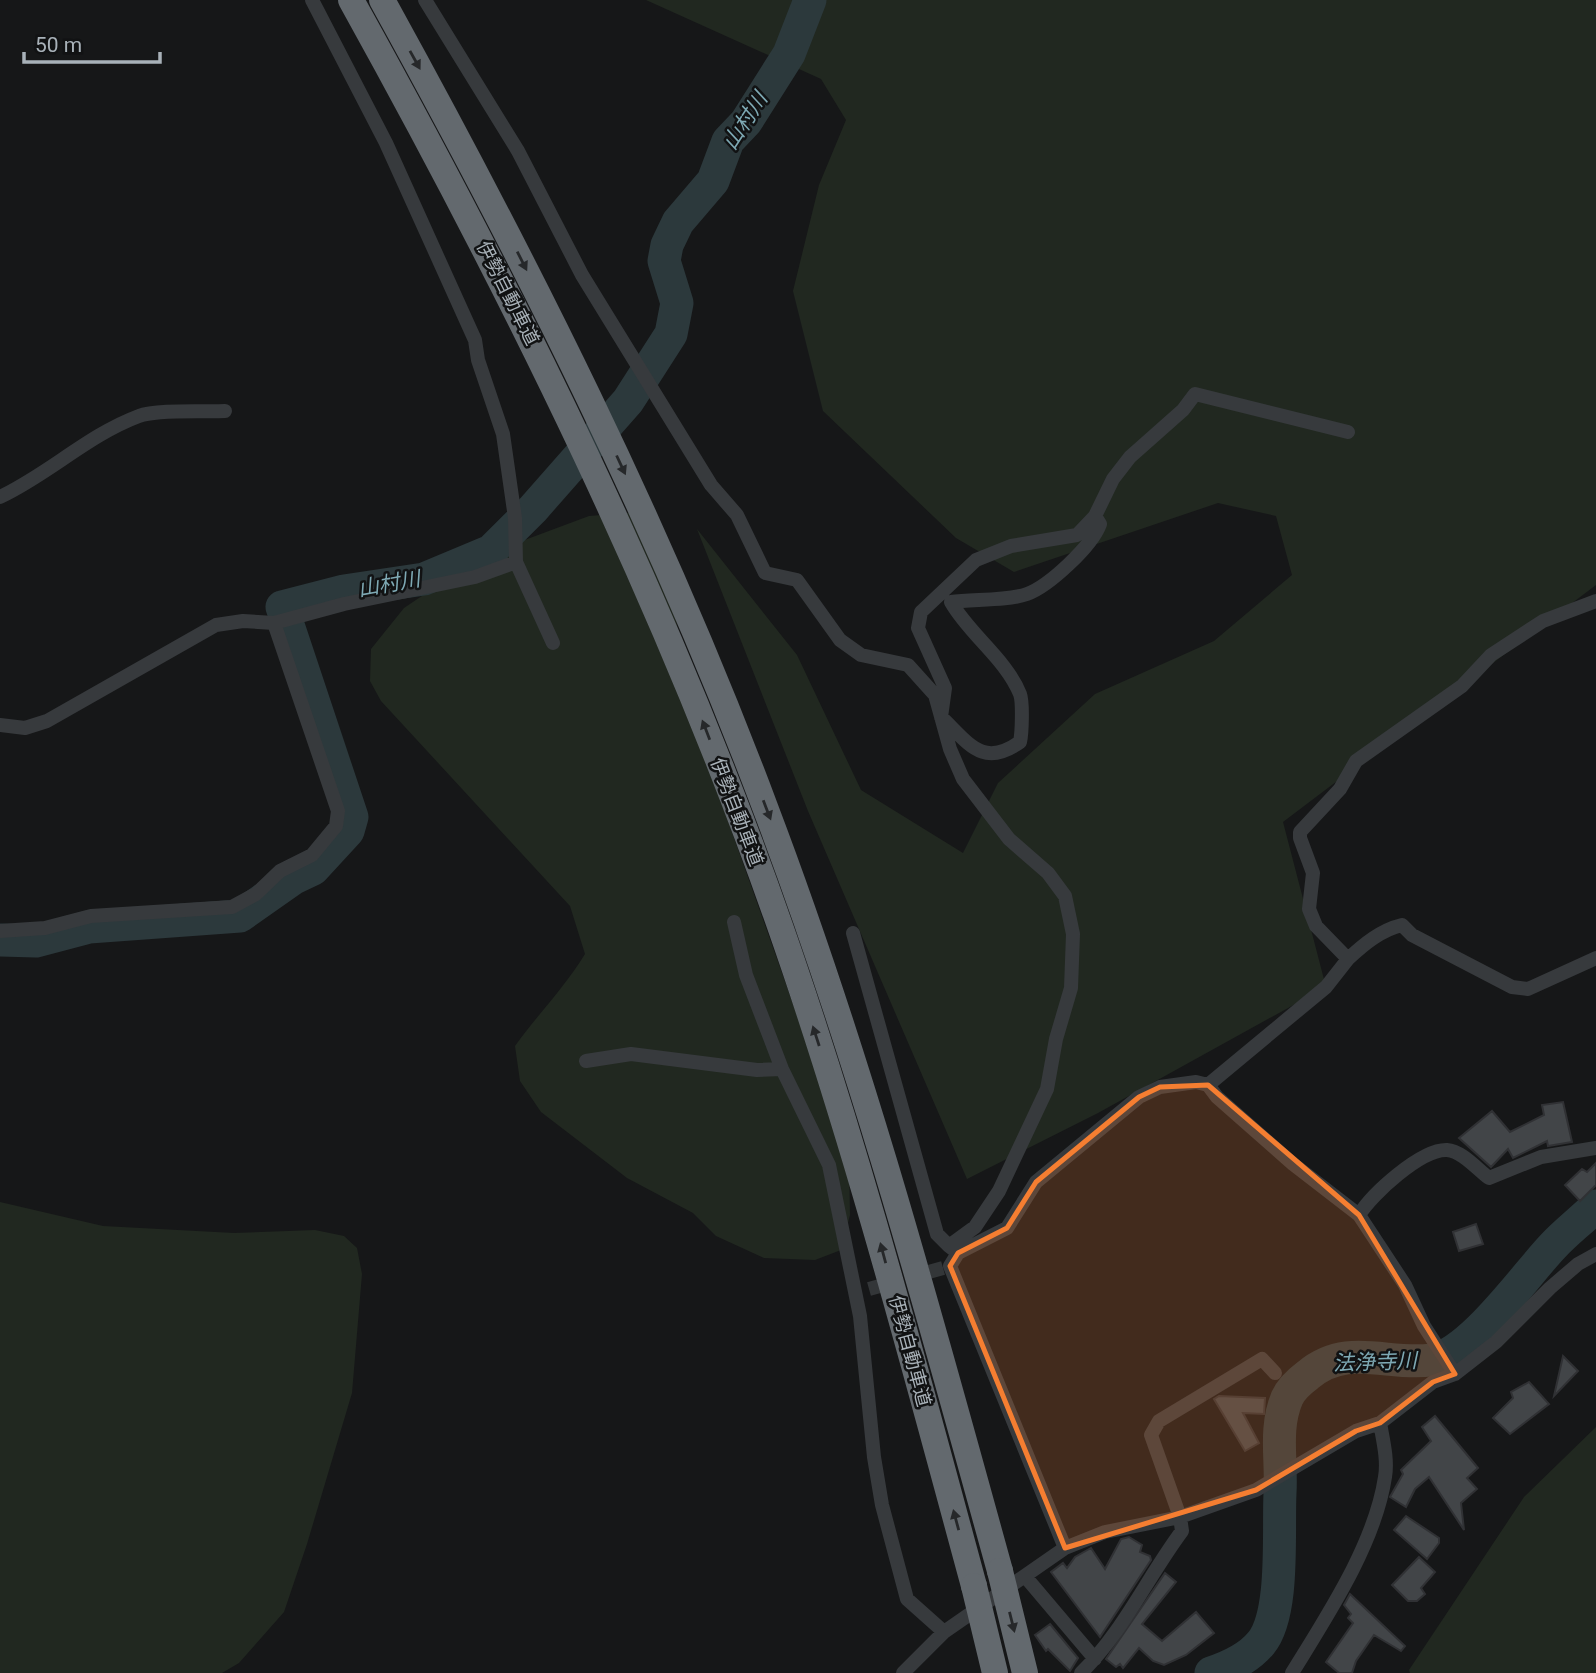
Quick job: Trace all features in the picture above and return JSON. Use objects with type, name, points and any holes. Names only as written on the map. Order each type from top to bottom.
[{"type":"highway","name":"伊勢自動車道","points":[[351,0],[453,184],[541,357],[682,671],[780,927],[830,1078],[874,1219],[974,1586],[995,1673]]},
{"type":"highway","name":"伊勢自動車道","points":[[382,0],[477,172],[571,358],[708,661],[765,805],[848,1042],[900,1210],[1000,1571],[1025,1673]]},
{"type":"street","points":[[312,0],[386,143],[475,340],[478,360],[503,433],[515,518],[516,562],[553,643]]},
{"type":"street","points":[[425,0],[518,151],[582,275],[711,485],[737,515],[765,573],[797,580],[840,640],[861,655],[908,665],[935,695],[950,749],[963,779],[1009,839],[1048,873],[1065,896],[1073,934],[1070,988],[1056,1039],[1047,1089],[999,1191],[975,1227],[953,1250],[950,1266],[1065,1548]]},
{"type":"street","points":[[941,717],[945,688],[918,628],[921,612],[946,597],[976,560],[1011,545],[1077,535],[1095,516],[1113,479],[1130,457],[1183,411],[1195,394],[1348,432]]},
{"type":"street","points":[[0,497],[32,482],[81,446],[141,415],[225,411]]},
{"type":"street","points":[[946,597],[1027,594],[1076,558],[1089,544],[1100,524],[1095,516]]},
{"type":"street","points":[[0,725],[25,728],[47,721],[216,625],[243,621],[274,623],[344,604],[475,578],[516,562]]},
{"type":"street","points":[[941,717],[976,751],[990,755],[999,754],[1020,743],[1020,694],[1008,674],[960,619],[946,597]]},
{"type":"street","points":[[1348,959],[1317,926],[1309,909],[1313,873],[1300,832],[1340,789],[1356,761],[1462,686],[1491,655],[1543,621],[1596,601]]},
{"type":"street","points":[[0,931],[45,928],[91,916],[232,906],[256,894],[280,871],[312,855],[336,826],[338,811],[274,623]]},
{"type":"street","points":[[734,922],[746,975],[782,1069],[830,1165],[863,1293],[882,1505],[907,1599],[944,1632]]},
{"type":"street","points":[[1208,1085],[1326,987],[1362,945],[1390,928],[1402,925],[1412,935],[1512,987],[1528,989],[1596,958]]},
{"type":"street","points":[[853,933],[937,1234],[953,1250]]},
{"type":"street","points":[[586,1061],[631,1054],[757,1070],[782,1069]]},
{"type":"street","points":[[953,1250],[1007,1228],[1036,1182],[1139,1097],[1160,1087],[1196,1082],[1208,1085],[1217,1097],[1293,1164],[1359,1215],[1398,1274],[1424,1326],[1455,1374]]},
{"type":"street","points":[[1359,1215],[1396,1174],[1437,1152],[1447,1150],[1460,1155],[1489,1178],[1541,1157],[1596,1148]]},
{"type":"street","points":[[904,1673],[944,1632],[1065,1548],[1105,1532],[1180,1517],[1256,1490],[1356,1431],[1380,1423],[1433,1382],[1455,1374],[1496,1342],[1550,1288],[1596,1254]]},
{"type":"street","points":[[1081,1673],[1121,1626],[1153,1570],[1182,1531],[1180,1517],[1151,1435],[1159,1421],[1262,1359],[1275,1373]]},
{"type":"street","points":[[1292,1673],[1331,1610],[1378,1506],[1385,1476],[1380,1423]]},
{"type":"street","points":[[1029,1581],[1095,1659]]},
{"type":"highlighted area","points":[[1208,1085],[1359,1215],[1455,1374],[1433,1382],[1380,1423],[1356,1431],[1256,1490],[1065,1548],[950,1266],[958,1253],[1007,1228],[1036,1182],[1139,1097],[1160,1087]]},
{"type":"shaded area","points":[[646,0],[1596,0],[1596,585],[1283,822],[1326,987],[1098,1113],[967,1179],[808,811],[697,529],[797,655],[861,790],[963,853],[998,783],[1095,694],[1214,641],[1292,575],[1276,516],[1218,503],[1014,572],[956,538],[823,411],[793,291],[819,185],[846,120],[821,79]]},
{"type":"shaded area","points":[[639,512],[655,526],[708,765],[849,1161],[850,1215],[841,1250],[815,1260],[764,1258],[716,1236],[693,1213],[627,1178],[541,1112],[520,1081],[515,1046],[585,954],[570,906],[381,701],[370,681],[371,649],[404,608],[453,575],[522,541],[589,516]]},
{"type":"shaded area","points":[[0,1202],[103,1226],[234,1233],[315,1230],[344,1236],[357,1248],[362,1274],[352,1393],[307,1544],[284,1612],[239,1663],[222,1673],[0,1673]]},
{"type":"shaded area","points":[[1596,1427],[1596,1673],[1410,1673],[1409,1670],[1524,1497]]},
{"type":"building","points":[[1563,1102],[1572,1142],[1548,1146],[1547,1141],[1513,1158],[1508,1149],[1491,1167],[1459,1138],[1492,1111],[1510,1132],[1544,1115],[1542,1105]]},
{"type":"building","points":[[1596,1163],[1596,1185],[1580,1201],[1565,1185],[1582,1169],[1587,1172]]},
{"type":"building","points":[[1476,1224],[1483,1244],[1459,1251],[1453,1232]]},
{"type":"building","points":[[1563,1356],[1578,1371],[1554,1396]]},
{"type":"building","points":[[1529,1382],[1549,1404],[1510,1434],[1493,1418],[1513,1398],[1511,1392]]},
{"type":"building","points":[[1219,1396],[1265,1398],[1264,1414],[1243,1413],[1259,1443],[1245,1451],[1214,1399]]},
{"type":"building","points":[[1435,1416],[1478,1468],[1467,1478],[1477,1489],[1461,1503],[1464,1530],[1429,1477],[1415,1489],[1406,1507],[1390,1497],[1403,1474],[1401,1470],[1431,1441],[1422,1427]]},
{"type":"building","points":[[1406,1516],[1439,1538],[1439,1543],[1427,1559],[1394,1530]]},
{"type":"building","points":[[1129,1537],[1142,1545],[1140,1552],[1150,1556],[1151,1560],[1100,1637],[1051,1572],[1063,1563],[1067,1568],[1075,1557],[1091,1548],[1105,1569],[1121,1539]]},
{"type":"building","points":[[1419,1557],[1435,1572],[1421,1588],[1425,1594],[1417,1601],[1408,1601],[1392,1585]]},
{"type":"building","points":[[1165,1573],[1176,1582],[1142,1624],[1162,1641],[1196,1612],[1214,1633],[1186,1655],[1164,1665],[1153,1661],[1139,1648],[1123,1668],[1120,1664],[1116,1667],[1106,1659]]},
{"type":"building","points":[[1350,1594],[1405,1646],[1401,1651],[1374,1635],[1356,1661],[1352,1673],[1339,1673],[1326,1662],[1353,1623],[1348,1618],[1351,1614],[1344,1605]]},
{"type":"building","points":[[1050,1624],[1078,1658],[1070,1671],[1048,1649],[1046,1651],[1035,1635]]},
{"type":"waterway","name":"山村川","points":[[0,940],[36,941],[89,927],[240,916],[294,878],[313,869],[348,831],[352,817],[282,607],[344,591],[424,579],[491,551],[533,509],[628,401],[671,334],[677,303],[664,261],[667,245],[678,222],[713,181],[728,141],[746,122],[789,54],[810,0]]},
{"type":"waterway","name":"法浄寺川","points":[[1211,1673],[1238,1662],[1256,1649],[1269,1630],[1274,1613],[1279,1571],[1281,1421],[1287,1398],[1293,1388],[1323,1365],[1338,1360],[1368,1357],[1415,1361],[1446,1355],[1480,1329],[1553,1246],[1596,1206]]},
{"type":"tunnel","points":[[869,1289],[950,1266]]}]
